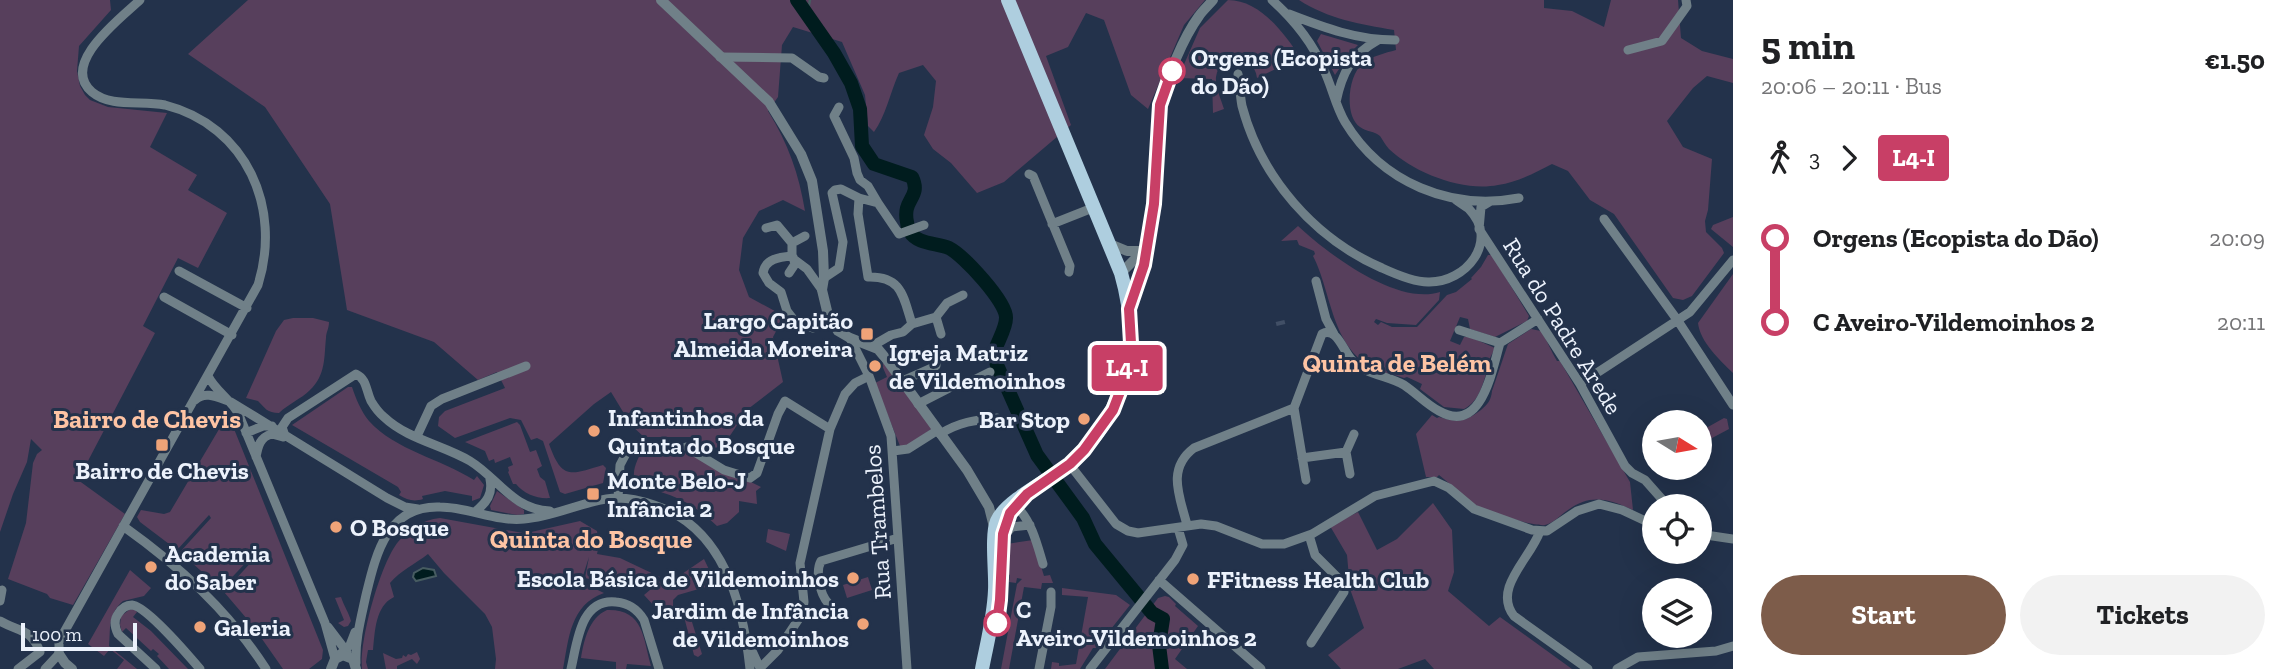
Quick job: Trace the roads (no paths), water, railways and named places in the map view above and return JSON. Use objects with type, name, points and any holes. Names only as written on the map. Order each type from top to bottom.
[{"type":"main road","points":[[982,669],[994,602],[1003,512],[1068,466],[1089,444],[1113,410],[1123,384],[1131,343],[1129,309],[1121,273],[1008,0]]},
{"type":"main road","points":[[989,669],[1000,600],[999,535],[989,507],[1000,508],[1032,490]]},
{"type":"main road","points":[[999,535],[1032,490]]},
{"type":"street","points":[[45,669],[58,654],[62,635],[247,308],[262,274],[267,235],[265,214],[255,181],[240,155],[218,132],[172,107],[103,98],[91,91],[86,83],[83,71],[92,45],[140,0]]},
{"type":"street","points":[[662,0],[769,102],[800,154],[812,181],[823,251],[824,304],[833,323],[838,331],[879,351],[967,470],[989,507]]},
{"type":"street","points":[[1129,309],[1144,265],[1156,180],[1160,105],[1189,34],[1199,16],[1213,0]]},
{"type":"street","points":[[1272,0],[1314,50],[1344,121],[1398,177],[1456,200],[1491,201],[1519,198]]},
{"type":"street","points":[[1628,50],[1662,41],[1687,6],[1686,0]]},
{"type":"street","points":[[1285,13],[1347,35],[1395,40]]},
{"type":"street","points":[[1336,103],[1341,81],[1350,64],[1359,53],[1378,40]]},
{"type":"street","points":[[720,57],[792,58],[824,78]]},
{"type":"street","points":[[1238,74],[1242,106],[1254,139],[1274,176],[1298,209],[1329,238],[1366,261],[1425,283],[1457,276],[1472,262],[1480,242],[1481,207],[1491,201]]},
{"type":"street","points":[[839,107],[834,116],[854,158],[860,180],[868,186],[899,234],[919,227]]},
{"type":"street","points":[[1028,174],[1033,176],[1070,267],[1069,272]]},
{"type":"street","points":[[824,278],[839,268],[844,243],[832,193],[841,190],[878,203]]},
{"type":"street","points":[[859,198],[858,214],[867,277],[882,276],[901,289],[912,324]]},
{"type":"street","name":"Rua do Padre Arede","points":[[1456,200],[1469,209],[1479,229],[1580,384],[1625,466],[1645,480],[1657,494]]},
{"type":"street","points":[[1052,224],[1095,207]]},
{"type":"street","points":[[1604,219],[1678,321],[1733,405]]},
{"type":"street","points":[[766,228],[777,225],[792,243],[793,258],[789,273]]},
{"type":"street","points":[[792,243],[805,236]]},
{"type":"street","points":[[1110,244],[1128,251],[1146,248]]},
{"type":"street","points":[[1121,273],[1146,248]]},
{"type":"street","points":[[822,290],[807,269],[793,258],[778,257],[766,264],[763,273],[769,283],[781,292],[787,311],[794,320],[813,328],[833,323]]},
{"type":"street","points":[[1580,384],[1690,313],[1733,260]]},
{"type":"street","points":[[1121,273],[1134,273],[1144,265]]},
{"type":"street","points":[[179,271],[247,308]]},
{"type":"street","points":[[1316,281],[1326,320],[1351,360],[1373,374],[1399,382],[1439,411],[1450,415],[1463,415],[1475,409],[1483,397],[1500,343],[1538,319]]},
{"type":"street","points":[[872,346],[891,335],[903,332],[912,324],[936,317],[947,303],[963,295]]},
{"type":"street","points":[[164,297],[232,335]]},
{"type":"street","points":[[936,317],[941,334]]},
{"type":"street","points":[[1306,480],[1294,408],[1326,320]]},
{"type":"street","points":[[1459,330],[1500,343]]},
{"type":"street","points":[[1322,334],[1329,331],[1335,335]]},
{"type":"street","name":"Rua Trambelos","points":[[850,338],[869,376],[891,436],[907,669]]},
{"type":"street","points":[[902,381],[916,373],[932,369],[936,362]]},
{"type":"street","points":[[417,436],[432,406],[526,366]]},
{"type":"street","points":[[918,404],[957,384],[970,382],[990,372]]},
{"type":"street","points":[[272,426],[271,424],[288,418],[356,374],[362,377],[371,401],[384,418],[470,461],[507,494],[532,508],[562,510]]},
{"type":"street","points":[[208,376],[215,388],[235,406],[344,663]]},
{"type":"street","points":[[194,400],[207,395],[231,402],[405,507],[420,509],[437,506],[517,520],[618,498],[636,499],[673,512],[706,538],[716,550],[727,572],[746,638],[760,668],[778,650],[801,617],[803,609],[800,564],[830,429],[845,394],[855,383],[869,376]]},
{"type":"street","points":[[686,447],[735,475],[754,477],[785,401],[830,429]]},
{"type":"street","points":[[1090,669],[1182,548],[1177,482],[1185,455],[1194,448],[1294,408]]},
{"type":"street","points":[[286,437],[282,427],[288,418]]},
{"type":"street","points":[[893,451],[908,449],[969,420],[997,418]]},
{"type":"street","points":[[246,433],[263,426],[272,426]]},
{"type":"street","points":[[256,459],[257,447],[262,439],[272,434],[286,437]]},
{"type":"street","points":[[1350,474],[1346,452],[1354,434]]},
{"type":"street","points":[[618,498],[620,465],[629,448]]},
{"type":"street","points":[[1302,458],[1346,452]]},
{"type":"street","points":[[1068,466],[1116,524],[1138,533],[1182,526],[1216,526],[1262,544],[1284,544],[1309,535],[1376,496],[1434,481],[1449,488],[1474,509],[1540,531],[1554,528],[1588,506],[1599,504],[1642,519]]},
{"type":"street","points":[[475,512],[484,505],[490,494],[490,479]]},
{"type":"street","points":[[387,498],[402,519]]},
{"type":"street","points":[[387,498],[393,510],[392,527]]},
{"type":"street","points":[[344,663],[356,651],[374,562],[384,537],[402,519],[420,509]]},
{"type":"street","points":[[1018,510],[1030,525],[1043,564]]},
{"type":"street","points":[[1016,526],[1018,510]]},
{"type":"street","points":[[999,535],[1016,526],[1030,525]]},
{"type":"street","points":[[123,526],[159,552],[213,601],[242,634],[266,669]]},
{"type":"street","points":[[1540,531],[1511,581],[1508,608],[1514,616],[1588,669]]},
{"type":"street","points":[[1309,535],[1315,555],[1339,579],[1344,592],[1311,643]]},
{"type":"street","points":[[1712,536],[1733,539]]},
{"type":"street","points":[[828,603],[824,599],[818,569],[821,561],[898,538]]},
{"type":"street","points":[[1159,580],[1261,669]]},
{"type":"street","points":[[0,601],[2,590]]},
{"type":"street","points":[[1039,669],[1051,607],[1051,592]]},
{"type":"street","points":[[571,669],[580,628],[586,616],[604,603],[613,601],[628,605],[644,620],[659,669]]},
{"type":"street","points":[[152,668],[115,628],[118,614],[127,606],[132,605],[143,611],[200,669]]},
{"type":"street","points":[[0,621],[24,631],[35,640],[40,652]]},
{"type":"street","points":[[325,623],[343,635],[354,630],[360,621]]},
{"type":"street","points":[[344,663],[360,621]]},
{"type":"street","points":[[325,623],[344,663]]},
{"type":"street","points":[[1617,669],[1638,657],[1716,651],[1733,646]]},
{"type":"street","points":[[18,669],[40,652],[58,654]]},
{"type":"street","points":[[58,654],[72,669]]},
{"type":"waterway","points":[[797,0],[834,53],[851,83],[860,109],[862,146],[874,164],[912,177],[915,190],[906,214],[909,231],[917,239],[956,252],[999,301],[1006,318],[994,353],[997,365],[1037,455],[1083,518],[1095,544],[1152,613],[1163,619],[1159,645],[1162,669]]},
{"type":"waterway","points":[[807,15],[810,0]]},
{"type":"tunnel","points":[[1280,321],[1281,325]]},
{"type":"place","name":"Orgens (Ecopista do Dão)","points":[[1172,71]]},
{"type":"place","name":"Largo Capitão Almeida Moreira","points":[[867,334]]},
{"type":"place","name":"Igreja Matriz de Vildemoinhos","points":[[875,366]]},
{"type":"place","name":"Bar Stop","points":[[1084,419]]},
{"type":"place","name":"Infantinhos da Quinta do Bosque","points":[[594,431]]},
{"type":"place","name":"Bairro de Chevis","points":[[162,445]]},
{"type":"place","name":"Monte Belo-J Infância 2","points":[[593,494]]},
{"type":"place","name":"O Bosque","points":[[336,527]]},
{"type":"place","name":"Academia do Saber","points":[[151,567]]},
{"type":"place","name":"Escola Básica de Vildemoinhos","points":[[853,578]]},
{"type":"place","name":"FFitness Health Club","points":[[1193,579]]},
{"type":"place","name":"C Aveiro-Vildemoinhos 2","points":[[997,623]]},
{"type":"place","name":"Jardim de Infância de Vildemoinhos","points":[[863,624]]},
{"type":"place","name":"Galeria","points":[[200,627]]},
{"type":"district","name":"Quinta de Belém","points":[[1397,363]]},
{"type":"district","name":"Bairro de Chevis","points":[[147,419]]},
{"type":"district","name":"Quinta do Bosque","points":[[591,539]]}]
